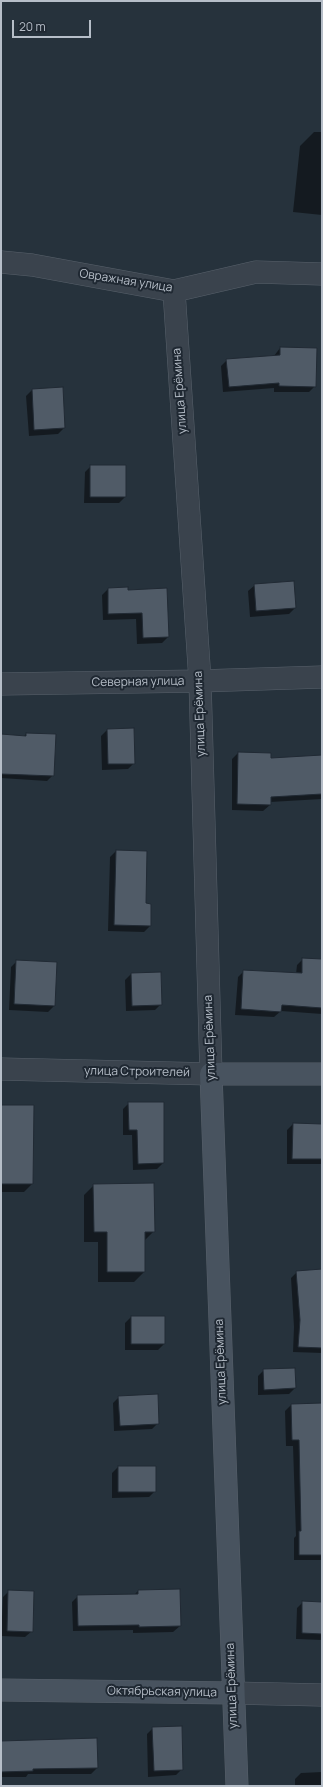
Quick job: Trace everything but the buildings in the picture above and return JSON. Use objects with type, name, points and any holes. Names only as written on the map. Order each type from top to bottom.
[{"type":"street","name":"Овражная улица","points":[[1,262],[32,265],[174,291],[256,272],[322,274]]},
{"type":"street","name":"улица Ерёмина","points":[[174,291],[200,681],[211,1074],[232,1693],[237,1786]]},
{"type":"street","name":"Северная улица","points":[[1,684],[200,681],[322,677]]},
{"type":"street","name":"улица Строителей","points":[[1,1069],[211,1074],[322,1074]]},
{"type":"street","name":"Октябрьская улица","points":[[1,1690],[322,1695]]}]
